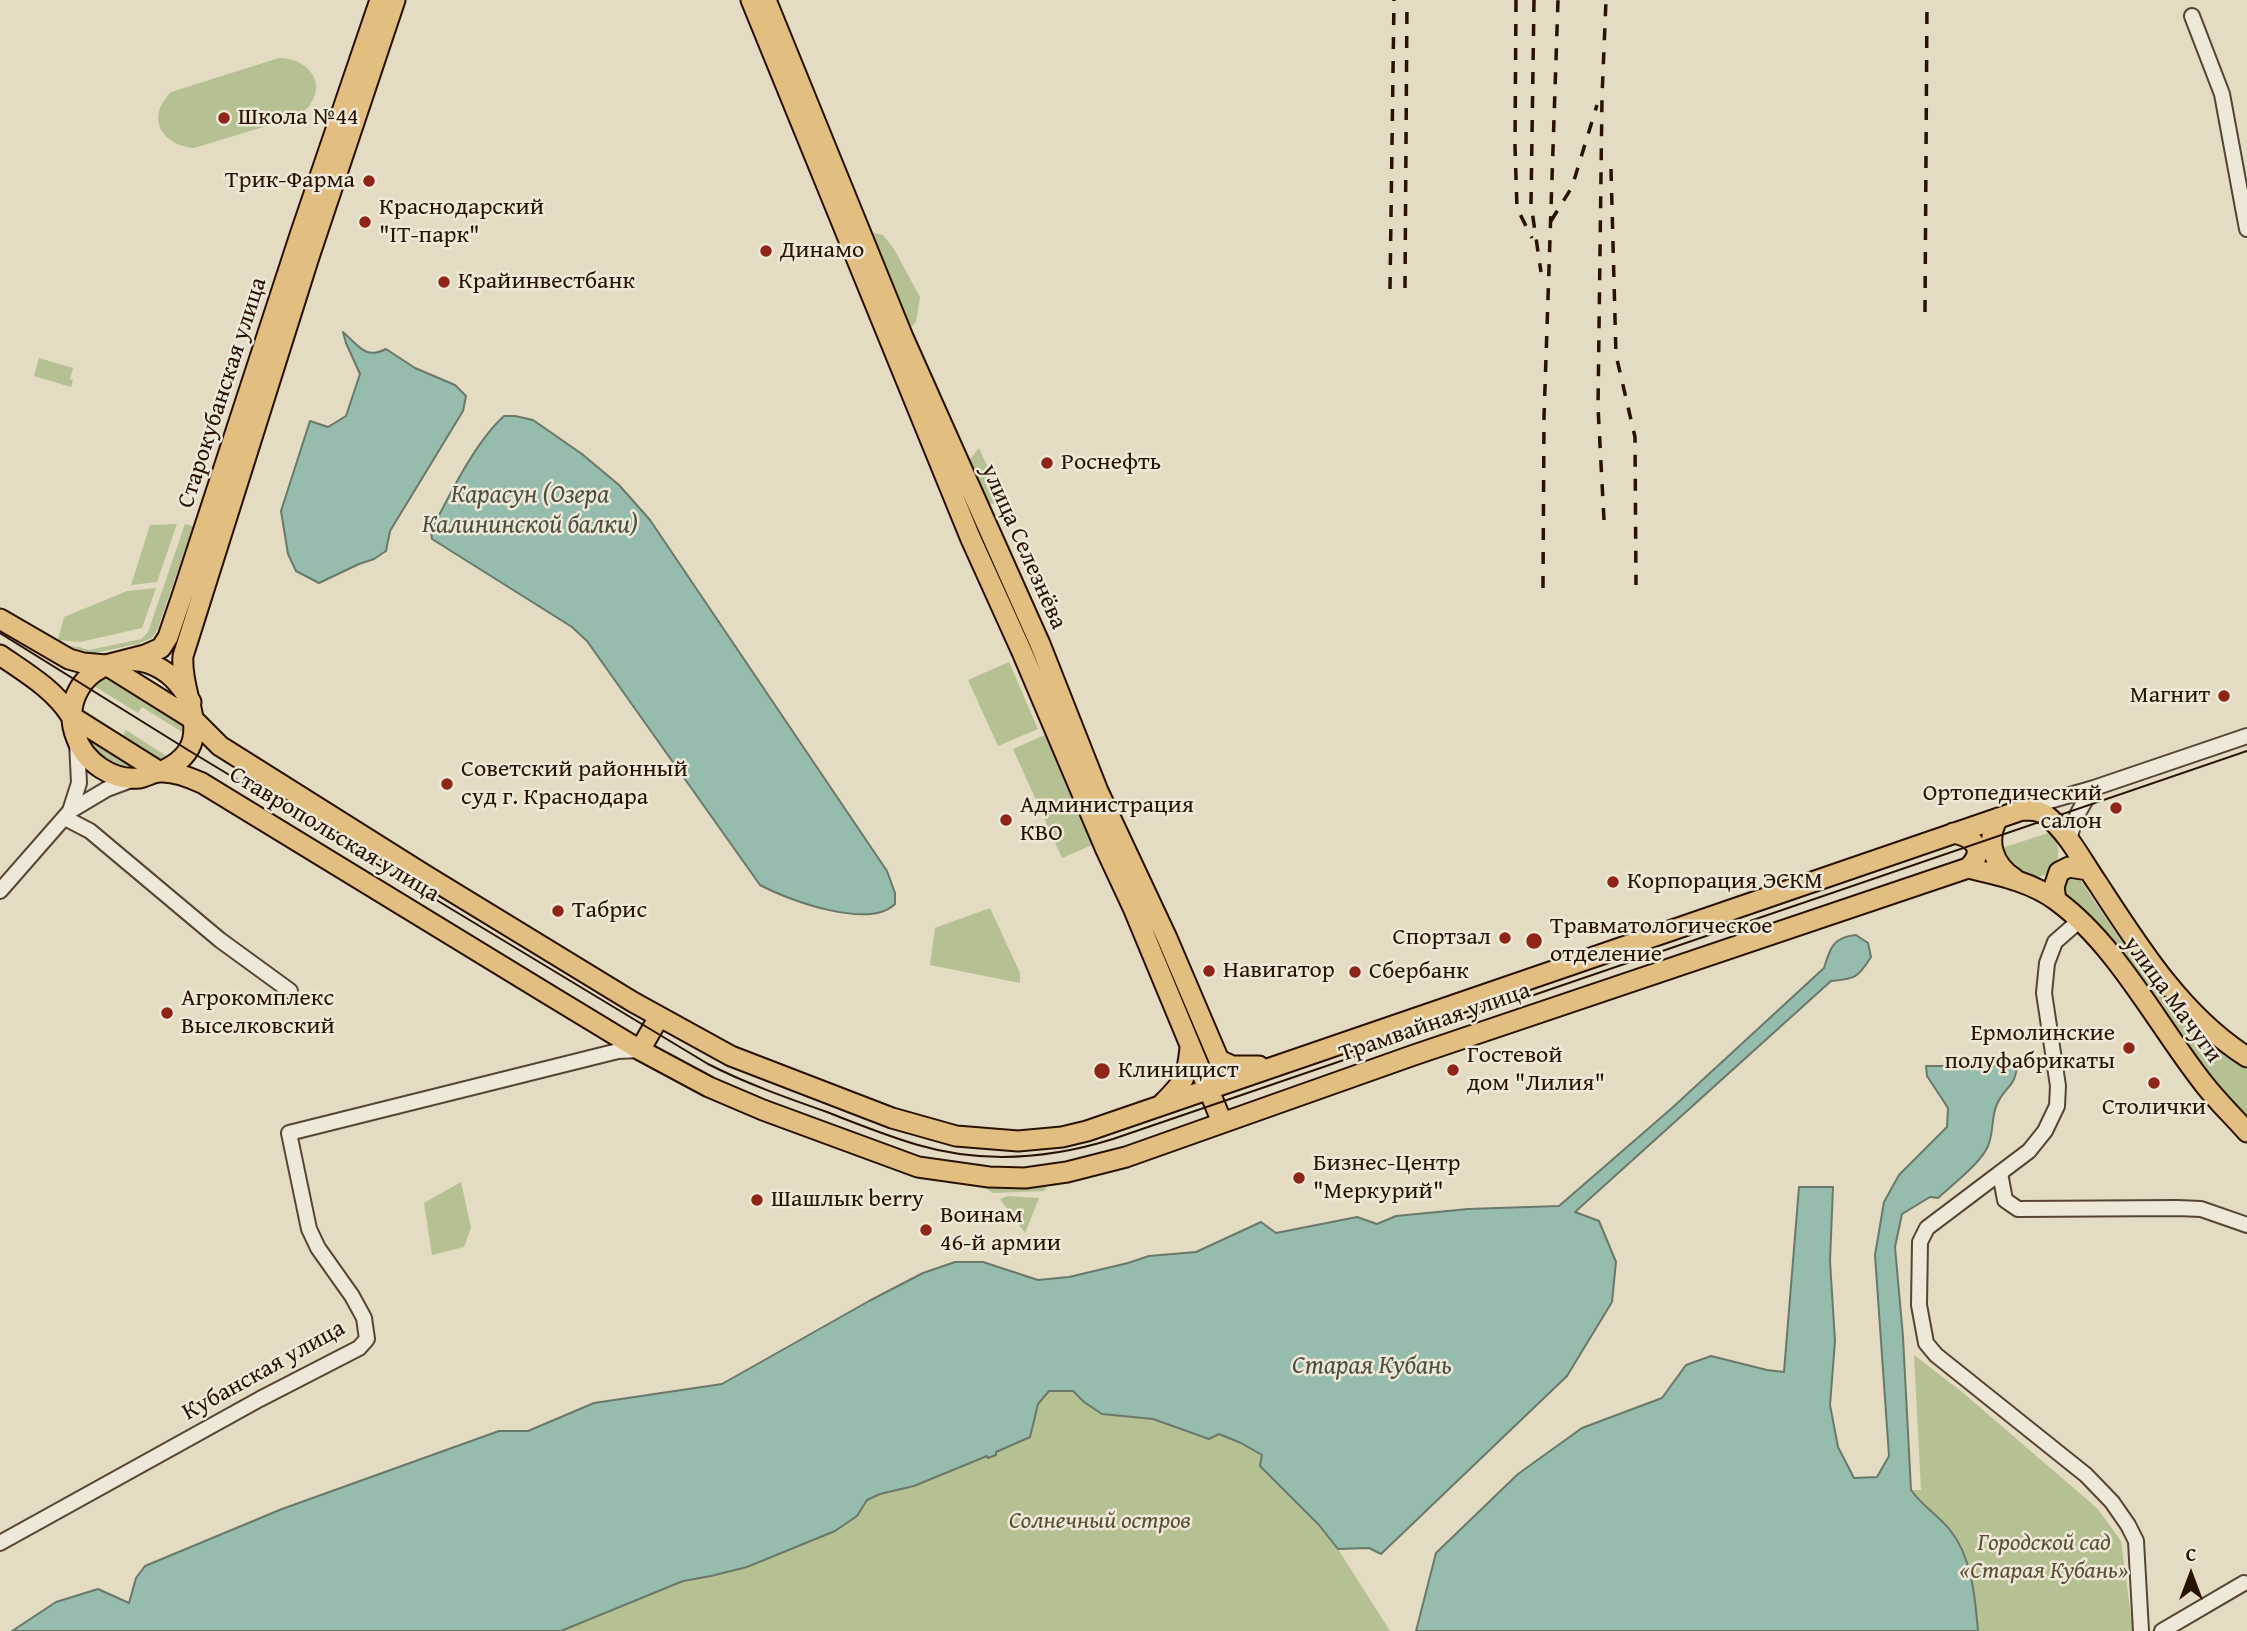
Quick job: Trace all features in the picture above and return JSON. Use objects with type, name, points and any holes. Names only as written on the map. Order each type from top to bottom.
[{"type":"main road","name":"Старокубанская улица","points":[[106,665],[155,651],[168,637],[380,0]]},
{"type":"main road","name":"Старокубанская улица","points":[[192,711],[183,672],[183,656],[309,257],[394,0]]},
{"type":"main road","name":"улица Селезнёва","points":[[758,3],[860,270],[970,537],[1106,850],[1135,910],[1222,1122]]},
{"type":"main road","name":"улица Селезнёва","points":[[758,3],[1040,644],[1104,803],[1167,938],[1219,1059],[1231,1066],[1274,1066]]},
{"type":"main road","name":"Ставропольская улица","points":[[0,619],[69,659],[106,665],[130,661],[148,663],[175,679],[192,711],[220,746],[659,1017],[731,1056],[892,1118],[956,1136],[1018,1141]]},
{"type":"main road","points":[[0,655],[52,692],[71,716],[160,772],[179,760],[188,750],[193,737],[192,711]]},
{"type":"main road","points":[[71,716],[82,683],[106,665]]},
{"type":"main road","name":"Ставропольская улица","points":[[71,716],[77,740],[91,760],[106,772],[122,777],[140,778],[160,772],[189,777],[202,783],[640,1050],[709,1087],[918,1167],[989,1177],[1025,1178]]},
{"type":"main road","name":"Трамвайная улица","points":[[1018,1141],[1062,1137],[1087,1131],[2022,810]]},
{"type":"main road","name":"улица Мачуги","points":[[2022,810],[2036,810],[2045,814],[2069,839],[2146,955],[2192,1012],[2232,1048],[2247,1057]]},
{"type":"main road","points":[[1998,818],[1992,837],[1993,854],[1997,864],[2019,881]]},
{"type":"main road","points":[[1953,833],[1969,836],[1975,843],[1975,861],[1968,868]]},
{"type":"main road","points":[[2056,900],[2054,887],[2059,872],[2069,867],[2088,870]]},
{"type":"main road","name":"Трамвайная улица","points":[[1025,1178],[1098,1166],[1968,868]]},
{"type":"main road","name":"улица Мачуги","points":[[1968,868],[2019,881],[2056,900],[2080,920],[2112,957],[2204,1086],[2247,1132]]},
{"type":"main road","points":[[640,1050],[659,1017]]},
{"type":"main road","points":[[1160,1106],[1184,1081],[1188,1073],[1191,1044]]},
{"type":"street","points":[[2192,16],[2222,94],[2247,229]]},
{"type":"street","name":"Трамвайная улица","points":[[2022,810],[2247,736]]},
{"type":"street","points":[[68,815],[79,783],[77,740]]},
{"type":"street","points":[[0,891],[68,815],[107,789],[140,778]]},
{"type":"street","points":[[2069,839],[2079,808],[2094,788]]},
{"type":"street","points":[[68,815],[220,940],[290,991]]},
{"type":"street","points":[[2080,920],[2055,942],[2047,963],[2043,993],[2058,1086],[2057,1106],[2045,1131],[2029,1151],[1927,1228],[1920,1242],[1919,1305],[1926,1343],[1946,1364],[2087,1475],[2112,1502],[2128,1525],[2136,1541],[2141,1631]]},
{"type":"street","name":"Кубанская улица","points":[[0,1543],[260,1399],[359,1348],[367,1339],[364,1318],[352,1296],[317,1248],[309,1229],[289,1133],[618,1051],[640,1050]]},
{"type":"street","points":[[2000,1172],[2005,1200],[2018,1209],[2201,1209],[2247,1225]]},
{"type":"street","points":[[2162,1631],[2244,1583]]},
{"type":"green space","points":[[279,58],[304,65],[314,78],[315,94],[305,110],[298,115],[194,148],[173,142],[161,129],[159,111],[171,92]]},
{"type":"green space","points":[[870,232],[883,235],[894,249],[920,297],[916,322],[911,327],[904,327]]},
{"type":"green space","points":[[39,358],[73,368],[71,387],[34,376]]},
{"type":"green space","points":[[979,448],[1004,503],[985,504],[967,463]]},
{"type":"green space","points":[[177,524],[157,582],[131,585],[150,525]]},
{"type":"green space","points":[[185,524],[193,526],[158,628],[152,638],[138,644],[85,655],[57,645],[89,650],[141,639],[148,632]]},
{"type":"green space","points":[[156,588],[142,628],[80,642],[58,640],[64,617],[127,591]]},
{"type":"green space","points":[[1009,662],[1038,729],[998,746],[968,680]]},
{"type":"green space","points":[[107,675],[184,721],[182,732],[142,707],[138,713],[94,686]]},
{"type":"green space","points":[[81,708],[123,735],[126,730],[168,757],[159,764],[80,719]]},
{"type":"green space","points":[[1045,735],[1094,844],[1062,858],[1013,749]]},
{"type":"green space","points":[[84,736],[150,768],[128,768],[111,763],[98,753]]},
{"type":"green space","points":[[2051,832],[2057,843],[2057,862],[2045,875],[2026,877],[2016,872],[1999,849]]},
{"type":"green space","points":[[2075,872],[2165,999],[2212,1044],[2247,1070],[2247,1119],[2105,932],[2058,888]]},
{"type":"green space","points":[[990,908],[1020,973],[1020,983],[930,965],[935,928]]},
{"type":"green space","points":[[461,1182],[471,1228],[464,1247],[432,1255],[424,1203]]},
{"type":"green space","points":[[978,1183],[1049,1184],[1044,1191],[993,1193]]},
{"type":"green space","points":[[1008,1196],[1039,1198],[1025,1233],[1000,1199]]},
{"type":"green space","name":"Городской сад «Старая Кубань»","points":[[1914,1355],[1962,1392],[2098,1509],[2121,1541],[2133,1631],[1978,1631],[1971,1578],[1963,1553],[1950,1530],[1911,1490],[1921,1490]]},
{"type":"green space","name":"Солнечный остров","points":[[1048,1391],[1073,1391],[1102,1414],[1153,1419],[1209,1439],[1219,1434],[1262,1455],[1260,1466],[1319,1525],[1338,1549],[1390,1631],[561,1631],[683,1581],[747,1567],[835,1531],[857,1516],[867,1500],[914,1486],[1038,1404]]},
{"type":"water","name":"Карасун (Озера Калининской балки)","points":[[343,332],[367,352],[386,349],[415,368],[455,385],[466,396],[463,411],[390,531],[386,551],[319,583],[296,571],[288,554],[281,511],[310,421],[328,427],[346,416],[360,374]]},
{"type":"water","name":"Карасун (Озера Калининской балки)","points":[[504,416],[533,420],[582,454],[619,485],[650,520],[887,871],[895,893],[895,904],[883,911],[848,913],[789,898],[760,885],[587,641],[572,627],[432,539],[431,531],[463,470],[483,440]]},
{"type":"water","name":"Старая Кубань","points":[[1856,935],[1868,943],[1871,957],[1859,973],[1851,978],[1831,981],[1575,1212],[1599,1221],[1616,1262],[1612,1302],[1567,1376],[1381,1554],[1369,1548],[1338,1549],[1319,1525],[1260,1466],[1262,1455],[1241,1443],[1219,1434],[1209,1439],[1153,1419],[1102,1414],[1073,1391],[1049,1391],[1038,1404],[1030,1437],[996,1452],[996,1455],[987,1456],[914,1486],[880,1494],[867,1500],[857,1516],[835,1531],[747,1567],[683,1581],[561,1631],[12,1631],[56,1602],[98,1589],[129,1603],[136,1578],[145,1566],[282,1509],[499,1431],[528,1431],[594,1403],[722,1384],[869,1301],[923,1273],[955,1262],[983,1262],[1038,1280],[1069,1277],[1149,1256],[1196,1252],[1261,1222],[1276,1233],[1357,1217],[1377,1224],[1396,1216],[1468,1209],[1559,1206],[1672,1108],[1824,968],[1837,941]]},
{"type":"water","points":[[1926,1066],[2017,1066],[2012,1083],[1997,1104],[1990,1141],[1984,1153],[1938,1198],[1930,1197],[1902,1214],[1895,1247],[1911,1490],[1950,1530],[1963,1552],[1971,1578],[1978,1631],[1416,1631],[1436,1553],[1518,1474],[1582,1428],[1662,1398],[1686,1365],[1711,1356],[1784,1372],[1799,1187],[1833,1187],[1830,1261],[1835,1341],[1830,1405],[1838,1447],[1854,1478],[1877,1477],[1889,1456],[1875,1255],[1884,1202],[1899,1175],[1947,1127],[1948,1108],[1927,1076]]},
{"type":"tram line","points":[[0,633],[188,750],[708,1064],[766,1090],[895,1138],[942,1151],[991,1157],[1040,1155],[1113,1139],[2247,751]]},
{"type":"railway","points":[[1390,289],[1394,0]]},
{"type":"railway","points":[[1405,288],[1407,0]]},
{"type":"railway","points":[[1516,0],[1517,208],[1532,238]]},
{"type":"railway","points":[[1534,0],[1531,204],[1541,272]]},
{"type":"railway","points":[[1543,588],[1544,417],[1558,0]]},
{"type":"railway","points":[[1604,520],[1598,407],[1606,0]]},
{"type":"railway","points":[[1925,312],[1927,0]]},
{"type":"railway","points":[[1551,221],[1572,187],[1597,105]]},
{"type":"railway","points":[[1611,169],[1616,355],[1635,437],[1636,585]]},
{"type":"place","name":"Школа №44","points":[[224,118]]},
{"type":"place","name":"Трик-Фарма","points":[[369,181]]},
{"type":"place","name":"Краснодарский \"IT-парк\"","points":[[365,222]]},
{"type":"place","name":"Динамо","points":[[766,251]]},
{"type":"place","name":"Крайинвестбанк","points":[[444,282]]},
{"type":"place","name":"Роснефть","points":[[1047,463]]},
{"type":"place","name":"Магнит","points":[[2224,696]]},
{"type":"place","name":"Советский районный суд г. Краснодара","points":[[447,784]]},
{"type":"place","name":"Ортопедический салон","points":[[2116,808]]},
{"type":"place","name":"Администрация КВО","points":[[1006,820]]},
{"type":"place","name":"Корпорация ЭСКМ","points":[[1613,882]]},
{"type":"place","name":"Табрис","points":[[558,911]]},
{"type":"place","name":"Спортзал","points":[[1505,938]]},
{"type":"place","name":"Травматологическое отделение","points":[[1534,941]]},
{"type":"place","name":"Навигатор","points":[[1209,971]]},
{"type":"place","name":"Сбербанк","points":[[1355,972]]},
{"type":"place","name":"Агрокомплекс Выселковский","points":[[167,1013]]},
{"type":"place","name":"Ермолинские полуфабрикаты","points":[[2129,1048]]},
{"type":"place","name":"Гостевой дом \"Лилия\"","points":[[1453,1070]]},
{"type":"place","name":"Клиницист","points":[[1102,1071]]},
{"type":"place","name":"Столички","points":[[2154,1083]]},
{"type":"place","name":"Бизнес-Центр \"Меркурий\"","points":[[1299,1178]]},
{"type":"place","name":"Шашлык berry","points":[[757,1200]]},
{"type":"place","name":"Воинам 46-й армии","points":[[926,1230]]}]
